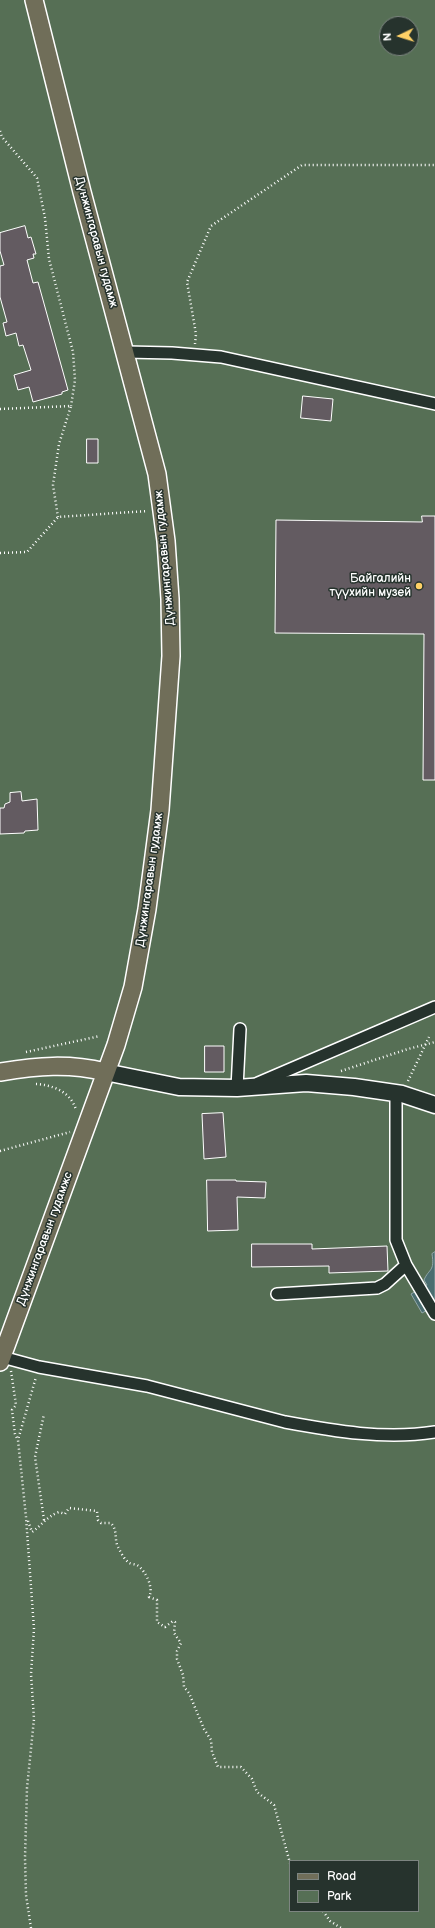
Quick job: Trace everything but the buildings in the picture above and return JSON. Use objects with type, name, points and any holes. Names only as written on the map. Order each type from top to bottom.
[{"type":"main road","name":"Дүнжингаравын гудамж","points":[[34,0],[82,192],[126,352],[157,474],[170,592],[171,649],[160,810],[138,967],[123,1023],[105,1072],[79,1120]]},
{"type":"main road","points":[[0,1072],[46,1065],[89,1068],[105,1072]]},
{"type":"main road","name":"Дүнжингаравын гудамжс","points":[[4,1360],[79,1120]]},
{"type":"street","points":[[126,352],[221,357],[435,404]]},
{"type":"street","points":[[243,1087],[435,1007]]},
{"type":"street","points":[[240,1029],[243,1087]]},
{"type":"street","points":[[105,1072],[179,1087],[243,1087],[306,1083],[354,1087],[399,1094],[435,1105]]},
{"type":"street","points":[[399,1094],[395,1233],[399,1250],[406,1265],[435,1314]]},
{"type":"street","points":[[278,1294],[377,1288],[385,1284],[406,1265]]},
{"type":"street","points":[[4,1360],[148,1386],[285,1422],[308,1426],[385,1436],[435,1432]]},
{"type":"path","points":[[0,131],[2,138],[37,178],[45,218],[49,259],[73,352],[75,380],[71,406],[59,444],[53,485],[58,517]]},
{"type":"path","points":[[195,355],[196,334],[187,282],[211,226],[302,165],[435,165]]},
{"type":"path","points":[[0,409],[71,406]]},
{"type":"path","points":[[0,553],[27,552],[58,517],[162,510]]},
{"type":"path","points":[[23,1053],[100,1036]]},
{"type":"path","points":[[399,1094],[429,1037]]},
{"type":"path","points":[[334,1073],[435,1042]]},
{"type":"path","points":[[30,1083],[47,1085],[61,1090],[72,1100],[79,1120],[69,1138]]},
{"type":"path","points":[[0,1150],[72,1131]]},
{"type":"path","points":[[4,1360],[16,1405],[12,1410],[15,1434],[18,1440],[26,1517],[34,1629],[31,1674],[34,1719],[27,1788],[25,1858],[26,1895],[31,1928]]},
{"type":"path","points":[[18,1440],[39,1367]]},
{"type":"path","points":[[44,1414],[35,1457],[44,1520]]},
{"type":"path","points":[[26,1517],[32,1532],[39,1527],[44,1520],[46,1521],[59,1512],[65,1514],[69,1508],[94,1509],[97,1511],[98,1520],[101,1523],[111,1523],[114,1526],[116,1543],[128,1563],[140,1568],[150,1584],[151,1588],[149,1597],[157,1600],[157,1622],[165,1627],[173,1621],[174,1622],[174,1633],[181,1643],[177,1651],[177,1658],[183,1675],[184,1687],[189,1693],[204,1729],[211,1740],[212,1752],[218,1767],[241,1767],[252,1779],[256,1792],[274,1805],[289,1860]]},
{"type":"path","points":[[323,1912],[330,1921],[341,1928]]},
{"type":"green space","points":[[0,0],[435,0],[435,1928],[0,1928]]},
{"type":"water","points":[[435,1252],[435,1306],[422,1313],[411,1294],[427,1285],[424,1280],[432,1267],[432,1254]]},
{"type":"place","name":"Байгалийн түүхийн музей","points":[[419,586]]}]
